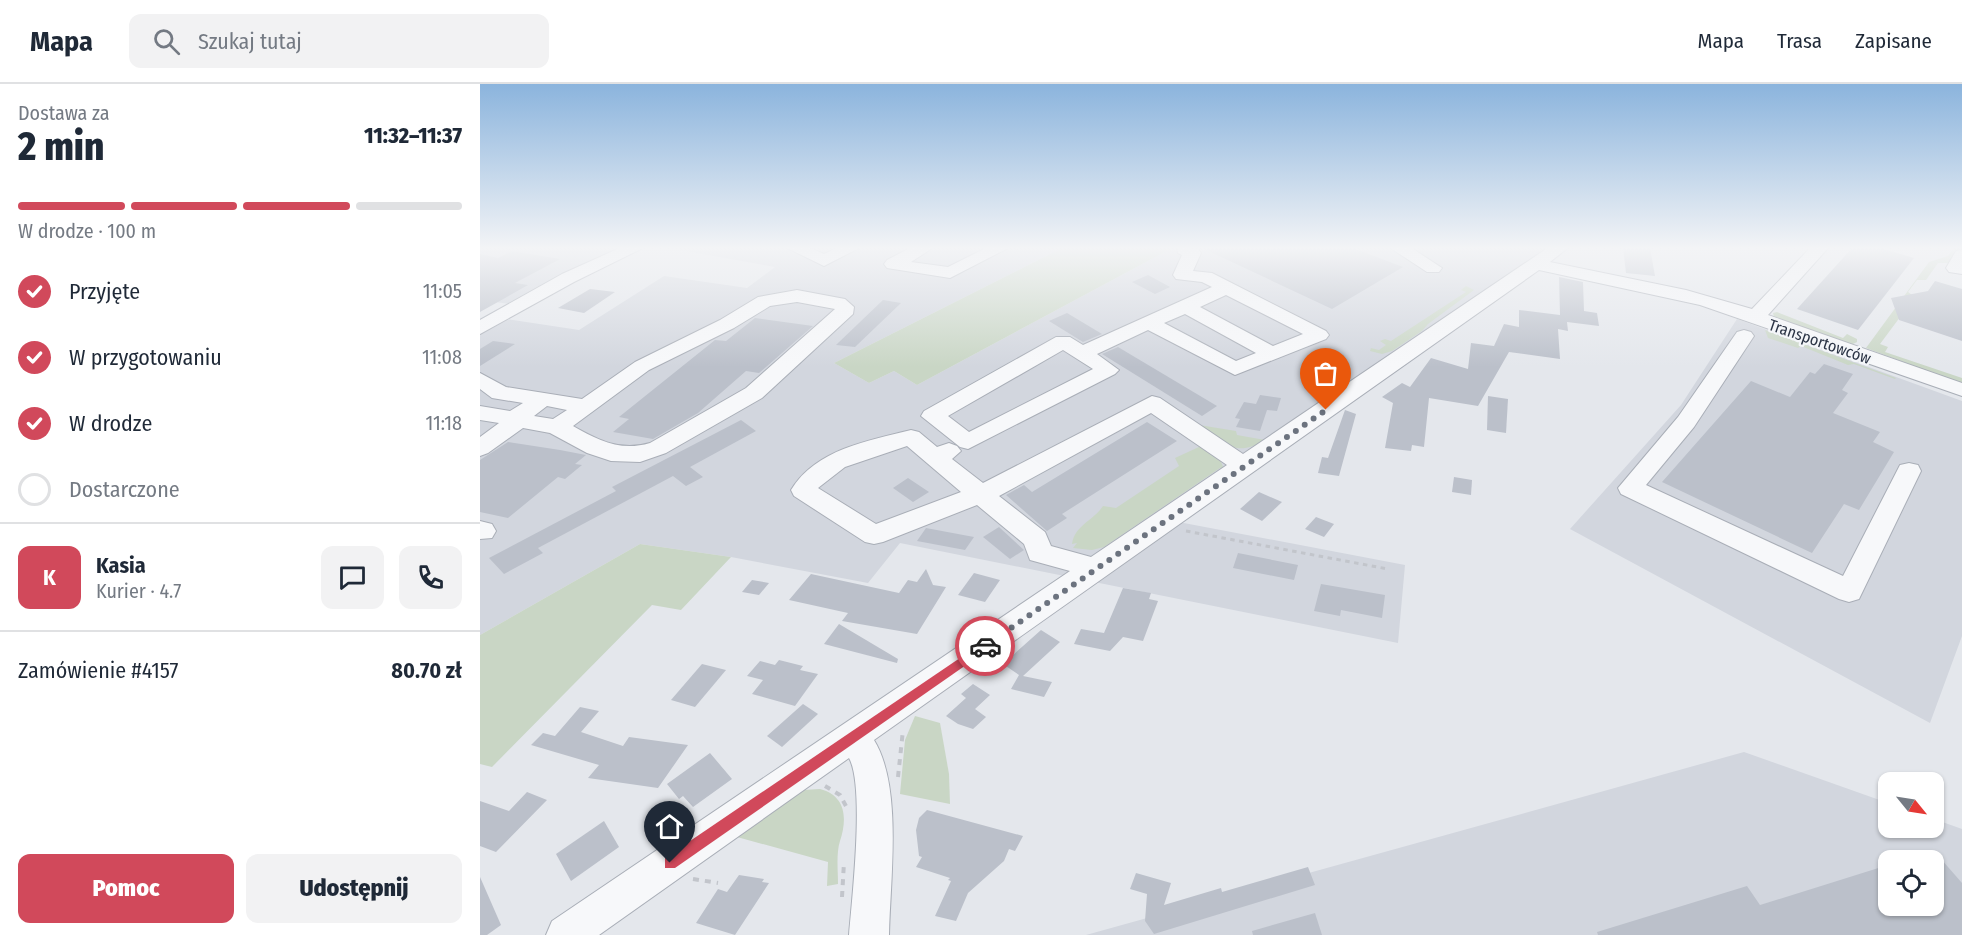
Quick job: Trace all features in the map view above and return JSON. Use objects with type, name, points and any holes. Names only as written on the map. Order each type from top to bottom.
[{"type":"street","points":[[480,328],[554,287]]},
{"type":"street","points":[[566,935],[1504,287]]},
{"type":"street","name":"Transportowców","points":[[1642,287],[1671,292],[1749,327],[1962,390]]},
{"type":"street","points":[[1785,287],[1749,327],[1686,422],[1630,488],[1849,591],[1909,471]]},
{"type":"street","points":[[1082,353],[1226,288],[1319,334],[1235,369],[1149,323]]},
{"type":"street","points":[[480,413],[556,427],[595,448],[611,453],[634,455],[648,452],[741,403],[767,384],[843,314],[845,307],[838,303],[797,296],[765,301],[727,324],[642,366],[556,427]]},
{"type":"street","points":[[1185,306],[1272,354]]},
{"type":"street","points":[[935,458],[968,442],[1108,370],[1063,341],[932,416],[968,442]]},
{"type":"street","points":[[485,372],[500,393],[585,406]]},
{"type":"street","points":[[480,448],[543,399]]},
{"type":"street","points":[[1094,570],[1085,564],[1040,553],[1036,539],[981,494],[935,458],[911,437],[838,462],[810,478],[804,490],[874,535],[981,494],[1152,403],[1244,466]]},
{"type":"street","points":[[854,736],[869,762],[872,779],[874,834],[869,935]]},
{"type":"path","points":[[1158,526],[1388,569]]},
{"type":"path","points":[[897,778],[904,727]]},
{"type":"path","points":[[817,785],[840,795],[848,809],[849,819]]},
{"type":"path","points":[[842,898],[845,858]]},
{"type":"path","points":[[688,878],[718,884]]},
{"type":"shaded area","points":[[480,287],[560,287],[499,318],[579,330],[647,287],[985,287],[834,363],[869,383],[894,371],[917,385],[1100,287],[1504,287],[1168,520],[1405,565],[1398,643],[900,543],[868,583],[731,557],[640,544],[480,635],[480,328],[510,304],[480,300]]},
{"type":"shaded area","points":[[1737,319],[1962,401],[1962,636],[1930,723],[1570,529],[1681,405]]},
{"type":"shaded area","points":[[1744,752],[1878,799],[1878,838],[1944,838],[1944,823],[1962,829],[1962,935],[1086,935]]},
{"type":"green space","points":[[985,287],[1100,287],[917,385],[894,371],[869,383],[834,363]]},
{"type":"green space","points":[[1467,287],[1474,290],[1422,331],[1392,351],[1382,354],[1370,351],[1371,348],[1379,350],[1386,345],[1380,341],[1385,339],[1391,341],[1466,292],[1461,290]]},
{"type":"green space","points":[[1912,287],[1908,292],[1915,297],[1880,344],[1888,347],[1885,352],[1962,378],[1962,384],[1866,348]]},
{"type":"green space","points":[[1777,312],[1843,338],[1847,334],[1857,339],[1857,342],[1851,345],[1774,317],[1773,313]]},
{"type":"green space","points":[[1765,330],[1896,378],[1854,364],[1848,365],[1801,346],[1798,348],[1768,338]]},
{"type":"green space","points":[[1199,425],[1236,431],[1237,435],[1265,440],[1246,448],[1238,448],[1223,443]]},
{"type":"green space","points":[[1201,446],[1218,455],[1224,469],[1220,468],[1104,547],[1092,550],[1073,548],[1077,543],[1072,544],[1077,532],[1103,506],[1116,508],[1179,466],[1175,458]]},
{"type":"green space","points":[[640,544],[731,557],[681,610],[652,605],[492,767],[480,764],[480,635]]},
{"type":"green space","points":[[915,716],[940,723],[949,774],[950,804],[900,794],[905,740]]},
{"type":"green space","points":[[820,789],[836,797],[844,817],[838,851],[838,884],[827,886],[828,862],[737,837],[803,790]]},
{"type":"building","points":[[480,287],[525,287],[480,312]]},
{"type":"building","points":[[1141,287],[1170,287],[1155,294]]},
{"type":"building","points":[[1285,287],[1370,287],[1332,309]]},
{"type":"building","points":[[1559,287],[1583,287],[1584,311],[1597,313],[1599,326],[1567,322],[1568,331],[1558,329],[1560,359],[1509,352],[1478,406],[1429,398],[1424,447],[1412,445],[1411,451],[1385,448],[1393,403],[1382,397],[1402,383],[1410,387],[1431,358],[1468,369],[1471,343],[1494,346],[1504,324],[1519,327],[1519,310],[1560,315]]},
{"type":"building","points":[[1817,287],[1892,287],[1858,330],[1797,309]]},
{"type":"building","points":[[1931,287],[1962,289],[1962,341],[1899,320],[1891,298],[1928,291]]},
{"type":"building","points":[[590,289],[615,292],[584,313],[558,308]]},
{"type":"building","points":[[883,300],[901,303],[855,347],[836,345]]},
{"type":"building","points":[[1067,313],[1102,334],[1083,342],[1049,321]]},
{"type":"building","points":[[755,318],[813,326],[759,373],[746,371],[698,413],[653,439],[613,432],[629,419],[619,417],[715,340],[726,341]]},
{"type":"building","points":[[493,341],[515,344],[480,366],[480,349]]},
{"type":"building","points":[[1118,347],[1217,406],[1202,416],[1102,354]]},
{"type":"building","points":[[1824,364],[1853,374],[1842,390],[1848,393],[1833,413],[1880,432],[1873,442],[1894,452],[1859,510],[1844,504],[1812,553],[1662,482],[1751,381],[1790,397],[1810,372],[1815,374]]},
{"type":"building","points":[[1260,395],[1281,398],[1277,411],[1267,410],[1260,431],[1236,427],[1240,419],[1235,418],[1244,402],[1256,404]]},
{"type":"building","points":[[1488,396],[1508,399],[1506,433],[1487,430]]},
{"type":"building","points":[[1345,410],[1356,414],[1339,476],[1318,473],[1322,457],[1328,458]]},
{"type":"building","points":[[741,420],[756,431],[690,467],[703,477],[686,486],[673,476],[538,548],[543,553],[504,574],[489,558],[616,491],[612,487]]},
{"type":"building","points":[[1147,422],[1177,441],[1062,514],[1067,518],[1047,531],[1006,495],[1024,485],[1032,492]]},
{"type":"building","points":[[508,442],[586,455],[575,464],[582,465],[565,479],[558,477],[508,518],[480,512],[480,460]]},
{"type":"building","points":[[1454,477],[1472,480],[1471,495],[1452,492]]},
{"type":"building","points":[[908,478],[929,492],[913,502],[893,488]]},
{"type":"building","points":[[1259,492],[1282,502],[1262,521],[1240,509]]},
{"type":"building","points":[[1316,517],[1334,524],[1324,537],[1305,529]]},
{"type":"building","points":[[999,527],[1024,550],[1010,559],[983,537]]},
{"type":"building","points":[[926,528],[974,537],[965,550],[917,541]]},
{"type":"building","points":[[1238,553],[1298,565],[1294,580],[1233,568]]},
{"type":"building","points":[[926,569],[933,585],[946,587],[917,634],[842,621],[848,613],[789,600],[811,574],[899,593],[908,580],[917,582]]},
{"type":"building","points":[[974,573],[1000,580],[985,602],[958,595]]},
{"type":"building","points":[[752,580],[769,583],[759,595],[742,592]]},
{"type":"building","points":[[1321,584],[1385,595],[1382,618],[1341,610],[1340,616],[1314,611]]},
{"type":"building","points":[[1123,588],[1151,593],[1149,599],[1158,601],[1143,641],[1123,637],[1110,651],[1074,644],[1081,629],[1104,633]]},
{"type":"building","points":[[839,624],[898,659],[897,663],[824,644]]},
{"type":"building","points":[[1041,630],[1060,642],[1023,676],[1052,682],[1044,697],[1011,689],[1019,675],[1003,664]]},
{"type":"building","points":[[779,660],[803,666],[800,670],[818,674],[795,706],[752,694],[763,680],[747,676],[760,661],[775,665]]},
{"type":"building","points":[[702,664],[726,670],[695,707],[671,700]]},
{"type":"building","points":[[973,684],[990,695],[975,709],[986,717],[973,729],[958,724],[946,716],[966,698],[961,694]]},
{"type":"building","points":[[803,704],[818,714],[782,747],[767,736]]},
{"type":"building","points":[[580,707],[599,711],[581,732],[623,746],[629,737],[688,745],[658,788],[588,778],[599,765],[531,745],[543,733],[555,736]]},
{"type":"building","points":[[710,753],[732,779],[693,807],[683,796],[679,799],[667,784]]},
{"type":"building","points":[[527,792],[547,800],[496,852],[480,846],[480,801],[509,811]]},
{"type":"building","points":[[927,810],[1023,836],[1015,851],[1009,849],[1004,861],[968,893],[956,921],[935,916],[951,881],[948,880],[950,878],[916,867],[922,857],[919,856],[916,830],[919,818]]},
{"type":"building","points":[[604,821],[619,847],[571,881],[556,854]]},
{"type":"building","points":[[1944,862],[1962,883],[1962,935],[1598,935],[1597,932],[1747,886],[1760,905],[1878,868],[1878,916],[1944,916]]},
{"type":"building","points":[[1308,867],[1315,885],[1154,934],[1145,921],[1147,894],[1130,889],[1136,873],[1171,883],[1164,905],[1221,888],[1222,892]]},
{"type":"building","points":[[739,875],[764,879],[762,882],[769,883],[735,935],[696,923],[718,889],[727,892]]},
{"type":"building","points":[[480,877],[501,925],[487,935],[480,935]]},
{"type":"building","points":[[1315,913],[1322,935],[1253,935],[1252,931]]},
{"type":"way so far","points":[[985,646],[1326,410]]},
{"type":"route","points":[[670,863],[985,646]]}]
